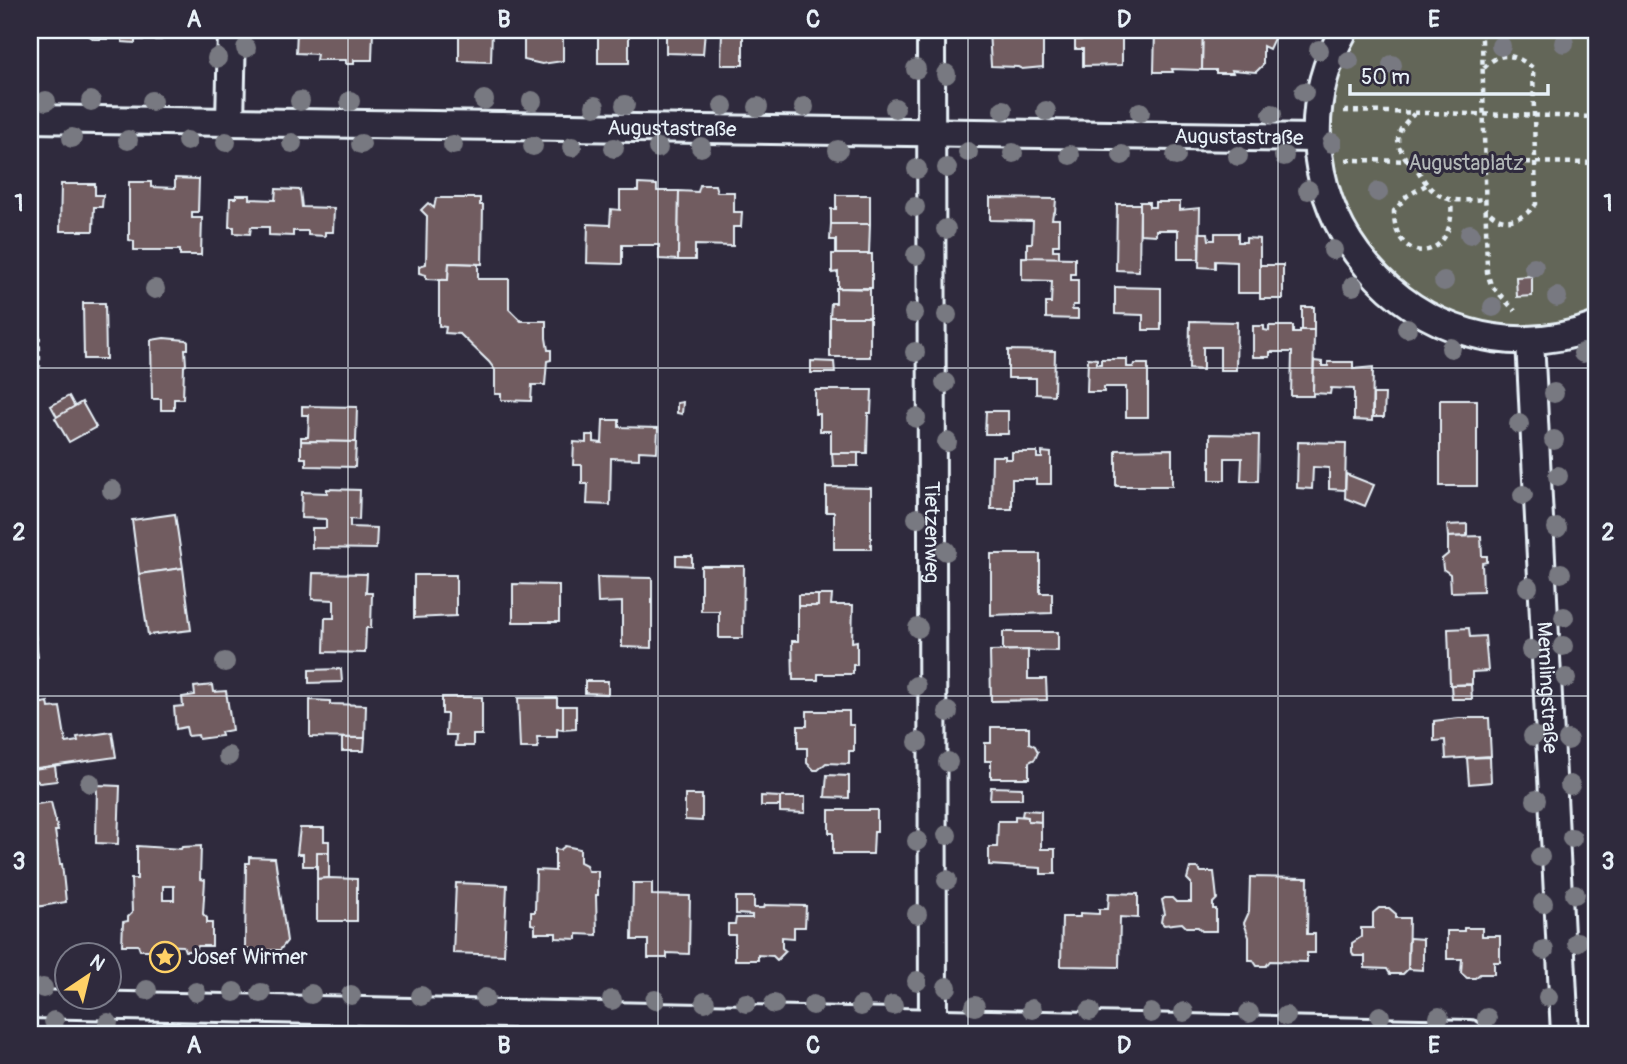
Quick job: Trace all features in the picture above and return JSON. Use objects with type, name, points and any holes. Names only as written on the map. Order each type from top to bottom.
[{"type":"street","points":[[230,122],[232,30]]},
{"type":"street","name":"Tietzenweg","points":[[931,30],[933,1028]]},
{"type":"street","points":[[1344,30],[1324,76],[1317,108],[1316,138],[1326,196],[1340,229],[1359,259],[1384,286],[1412,307],[1444,324],[1478,335],[1531,340],[1561,337],[1597,327]]},
{"type":"street","name":"Augustastraße","points":[[30,119],[1316,138]]},
{"type":"street","name":"Memlingstraße","points":[[1531,340],[1565,1034]]},
{"type":"street","points":[[30,1004],[933,1028],[1470,1034]]},
{"type":"path","points":[[1477,30],[1482,39],[1487,272],[1491,285],[1516,312]]},
{"type":"path","points":[[1483,71],[1486,65],[1496,59],[1512,55],[1533,68],[1535,204],[1530,212],[1509,222],[1490,214],[1486,208]]},
{"type":"path","points":[[1353,112],[1597,117]]},
{"type":"path","points":[[1414,113],[1402,125],[1398,142],[1400,151],[1426,185],[1451,201],[1486,199]]},
{"type":"path","points":[[1348,160],[1597,163]]},
{"type":"path","points":[[1426,185],[1407,196],[1394,211],[1396,231],[1405,244],[1413,249],[1426,251],[1436,248],[1451,227],[1451,201]]},
{"type":"path","points":[[30,249],[38,256],[39,367]]},
{"type":"green space","name":"Augustaplatz","points":[[1358,30],[1597,30],[1597,317],[1579,323],[1504,330],[1431,309],[1362,246],[1332,177],[1330,102],[1348,48]]},
{"type":"building","points":[[88,30],[161,30],[161,40],[135,40],[135,43],[122,42],[122,39],[94,39],[88,35]]},
{"type":"building","points":[[297,30],[373,30],[372,60],[354,60],[354,64],[346,64],[346,60],[316,60],[317,54],[296,53]]},
{"type":"building","points":[[459,30],[492,30],[491,62],[459,61]]},
{"type":"building","points":[[524,30],[563,30],[563,61],[542,64],[524,60]]},
{"type":"building","points":[[598,30],[629,30],[629,63],[598,63]]},
{"type":"building","points":[[666,30],[705,30],[703,54],[666,53]]},
{"type":"building","points":[[989,30],[1043,30],[1043,67],[1022,69],[991,66]]},
{"type":"building","points":[[1083,30],[1122,30],[1122,65],[1083,66],[1083,49],[1075,49],[1075,40],[1081,40]]},
{"type":"building","points":[[1155,30],[1203,30],[1202,70],[1172,69],[1173,72],[1154,72]]},
{"type":"building","points":[[1203,30],[1268,30],[1276,34],[1269,49],[1263,46],[1263,65],[1256,72],[1232,70],[1233,73],[1216,73],[1216,70],[1202,70]]},
{"type":"building","points":[[722,31],[743,31],[743,65],[721,65]]},
{"type":"building","points":[[175,178],[199,179],[198,212],[192,212],[192,218],[202,218],[201,255],[180,255],[180,250],[134,250],[134,241],[129,240],[129,182],[151,182],[151,187],[175,188]]},
{"type":"building","points":[[61,184],[95,184],[95,195],[103,195],[102,207],[94,207],[93,231],[60,231]]},
{"type":"building","points":[[638,184],[657,185],[657,191],[679,191],[678,260],[659,259],[659,245],[622,245],[622,264],[587,263],[588,224],[610,225],[611,209],[620,210],[620,191],[638,191]]},
{"type":"building","points":[[700,185],[715,185],[717,192],[734,192],[734,212],[742,212],[741,227],[733,227],[733,246],[695,245],[695,260],[678,260],[679,191],[698,192]]},
{"type":"building","points":[[276,189],[300,190],[302,207],[334,208],[333,232],[325,232],[325,236],[308,235],[308,231],[293,231],[293,236],[269,235],[269,227],[251,227],[250,234],[234,233],[234,227],[229,227],[230,198],[250,195],[250,199],[275,200]]},
{"type":"building","points":[[836,195],[870,195],[870,224],[831,224],[831,209],[836,209]]},
{"type":"building","points":[[436,198],[480,198],[480,205],[483,205],[482,264],[449,263],[448,280],[426,279],[426,275],[419,273],[419,266],[426,264],[427,216],[421,210],[428,203],[434,208]]},
{"type":"building","points":[[990,198],[1056,199],[1052,219],[1059,219],[1059,245],[1053,245],[1053,250],[1059,250],[1059,258],[1027,258],[1027,243],[1032,243],[1033,221],[990,220]]},
{"type":"building","points":[[1140,202],[1149,202],[1149,207],[1155,207],[1155,202],[1180,202],[1180,210],[1200,208],[1199,259],[1178,259],[1178,230],[1156,230],[1156,235],[1140,234]]},
{"type":"building","points":[[1117,204],[1140,204],[1139,271],[1116,270]]},
{"type":"building","points":[[831,224],[870,224],[869,254],[836,254],[836,240],[830,240]]},
{"type":"building","points":[[1200,233],[1208,233],[1209,240],[1215,240],[1215,233],[1238,233],[1238,242],[1246,242],[1246,238],[1260,239],[1260,293],[1237,293],[1237,262],[1215,261],[1215,268],[1199,267]]},
{"type":"building","points":[[832,254],[872,254],[872,288],[838,288],[838,272],[832,273]]},
{"type":"building","points":[[1022,257],[1075,258],[1075,274],[1071,274],[1071,280],[1078,280],[1078,305],[1073,305],[1072,310],[1078,310],[1078,319],[1046,318],[1046,303],[1051,303],[1052,281],[1022,280]]},
{"type":"building","points":[[449,263],[478,264],[478,279],[509,279],[509,309],[521,321],[546,321],[546,338],[548,350],[551,350],[551,360],[547,361],[545,385],[532,385],[531,401],[501,400],[501,394],[495,394],[495,370],[489,362],[460,334],[445,333],[446,327],[439,326],[439,280],[448,280]]},
{"type":"building","points":[[1260,265],[1283,265],[1283,299],[1260,299]]},
{"type":"building","points":[[1532,276],[1532,296],[1517,297],[1516,277]]},
{"type":"building","points":[[1115,287],[1161,288],[1161,330],[1143,330],[1143,315],[1115,314]]},
{"type":"building","points":[[836,288],[870,289],[870,317],[830,317],[831,303],[836,303]]},
{"type":"building","points":[[83,303],[105,303],[106,359],[84,359]]},
{"type":"building","points":[[1302,307],[1314,307],[1314,330],[1302,330]]},
{"type":"building","points":[[830,317],[870,317],[870,357],[830,357]]},
{"type":"building","points":[[1190,321],[1237,322],[1236,370],[1220,370],[1220,347],[1203,347],[1203,370],[1189,369]]},
{"type":"building","points":[[1253,326],[1264,326],[1264,330],[1269,331],[1269,326],[1293,326],[1293,333],[1314,330],[1313,396],[1291,396],[1292,352],[1270,352],[1270,357],[1253,357]]},
{"type":"building","points":[[164,338],[188,342],[188,349],[185,349],[183,399],[174,399],[174,410],[161,410],[161,399],[152,399],[151,340]]},
{"type":"building","points":[[1008,350],[1055,351],[1054,395],[1036,394],[1036,378],[1008,378]]},
{"type":"building","points":[[1088,358],[1097,359],[1097,364],[1101,364],[1101,359],[1127,359],[1127,367],[1148,364],[1148,417],[1126,417],[1126,387],[1104,387],[1104,392],[1087,392]]},
{"type":"building","points":[[811,361],[834,362],[835,373],[811,373]]},
{"type":"building","points":[[1314,361],[1322,362],[1322,366],[1328,366],[1328,362],[1353,362],[1353,369],[1373,367],[1372,421],[1354,420],[1354,389],[1331,388],[1330,394],[1313,393]]},
{"type":"building","points":[[815,390],[872,390],[871,413],[868,413],[867,453],[831,453],[831,431],[820,431],[820,414],[815,414]]},
{"type":"building","points":[[1373,394],[1385,394],[1384,417],[1373,417]]},
{"type":"building","points":[[69,396],[75,407],[57,417],[51,406]]},
{"type":"building","points":[[1440,400],[1477,400],[1477,486],[1440,486]]},
{"type":"building","points":[[82,402],[96,427],[69,442],[55,418]]},
{"type":"building","points":[[683,402],[682,414],[677,413],[677,403]]},
{"type":"building","points":[[302,406],[357,407],[356,442],[301,441],[301,437],[308,437],[309,415],[302,415]]},
{"type":"building","points":[[986,411],[1008,411],[1008,434],[985,434]]},
{"type":"building","points":[[603,420],[619,420],[619,427],[658,428],[657,452],[639,451],[639,459],[611,458],[610,505],[587,504],[588,484],[582,484],[582,465],[573,465],[574,442],[586,443],[586,435],[594,435],[594,442],[602,443]]},
{"type":"building","points":[[1210,434],[1259,435],[1258,481],[1241,481],[1242,458],[1225,458],[1225,480],[1210,480]]},
{"type":"building","points":[[301,441],[356,442],[355,467],[306,466],[306,458],[301,458]]},
{"type":"building","points":[[1298,442],[1346,443],[1345,490],[1329,489],[1329,468],[1313,467],[1312,489],[1297,488]]},
{"type":"building","points":[[1172,449],[1172,486],[1116,486],[1116,450]]},
{"type":"building","points":[[1012,452],[1037,452],[1037,458],[1042,458],[1042,452],[1051,453],[1051,484],[1036,484],[1036,479],[1012,479],[1012,509],[991,509],[992,456],[1012,459]]},
{"type":"building","points":[[832,453],[858,453],[858,466],[833,466]]},
{"type":"building","points":[[1346,474],[1374,485],[1365,506],[1345,498]]},
{"type":"building","points":[[826,487],[871,488],[871,549],[834,549],[834,512],[826,512]]},
{"type":"building","points":[[327,489],[360,490],[359,520],[350,519],[350,527],[377,528],[376,549],[312,548],[312,528],[326,528],[326,519],[301,518],[302,492],[327,493]]},
{"type":"building","points":[[175,514],[183,568],[139,574],[132,520]]},
{"type":"building","points":[[1467,524],[1467,536],[1448,537],[1447,525]]},
{"type":"building","points":[[1481,536],[1482,556],[1487,556],[1487,562],[1482,563],[1483,591],[1451,592],[1450,574],[1443,569],[1442,559],[1448,554],[1448,537]]},
{"type":"building","points":[[991,554],[1040,554],[1040,593],[1052,593],[1052,613],[991,615]]},
{"type":"building","points":[[676,556],[692,556],[692,566],[676,565]]},
{"type":"building","points":[[701,566],[744,566],[743,638],[719,638],[719,611],[701,611]]},
{"type":"building","points":[[183,568],[191,630],[148,635],[139,574]]},
{"type":"building","points":[[313,573],[367,574],[366,593],[372,593],[371,628],[366,628],[365,653],[324,652],[325,618],[334,618],[334,600],[312,599]]},
{"type":"building","points":[[414,575],[456,575],[456,616],[414,618]]},
{"type":"building","points":[[597,577],[652,578],[652,648],[622,647],[622,602],[598,603]]},
{"type":"building","points":[[513,584],[559,585],[559,622],[513,622]]},
{"type":"building","points":[[30,593],[38,657],[30,658]]},
{"type":"building","points":[[798,595],[818,595],[818,606],[798,606]]},
{"type":"building","points":[[818,595],[832,595],[831,605],[853,605],[852,642],[857,641],[857,665],[853,665],[853,674],[818,674],[818,680],[793,680],[792,641],[798,641],[798,606],[818,606]]},
{"type":"building","points":[[1469,628],[1470,637],[1485,636],[1488,671],[1472,672],[1472,684],[1450,685],[1448,629]]},
{"type":"building","points":[[1003,632],[1058,632],[1058,651],[1003,650]]},
{"type":"building","points":[[1028,650],[1028,679],[1046,679],[1047,700],[991,701],[990,651]]},
{"type":"building","points":[[341,669],[342,682],[309,683],[309,670]]},
{"type":"building","points":[[585,681],[608,681],[608,694],[585,693]]},
{"type":"building","points":[[213,685],[214,692],[226,691],[232,730],[221,732],[222,736],[199,739],[198,735],[188,736],[186,727],[176,729],[174,707],[183,706],[182,697],[195,695],[194,687]]},
{"type":"building","points":[[1451,685],[1471,685],[1472,699],[1452,699]]},
{"type":"building","points":[[442,697],[482,697],[482,735],[473,735],[473,746],[455,746],[456,735],[446,735],[447,714],[442,714]]},
{"type":"building","points":[[518,698],[557,698],[557,706],[563,706],[563,730],[557,729],[557,737],[537,737],[538,748],[520,748]]},
{"type":"building","points":[[310,700],[330,701],[330,704],[366,705],[365,738],[310,737]]},
{"type":"building","points":[[48,702],[49,708],[60,707],[66,743],[78,741],[77,737],[112,732],[116,757],[30,769],[30,705]]},
{"type":"building","points":[[563,706],[576,706],[576,729],[563,730]]},
{"type":"building","points":[[807,711],[849,711],[849,725],[854,725],[854,751],[849,751],[849,764],[826,763],[814,770],[807,763],[807,748],[798,748],[798,726],[807,726]]},
{"type":"building","points":[[1489,718],[1491,756],[1446,759],[1445,740],[1434,741],[1434,721]]},
{"type":"building","points":[[991,727],[1029,727],[1029,743],[1035,746],[1038,752],[1035,759],[1029,762],[1029,778],[991,778],[991,761],[985,761],[985,743],[991,743]]},
{"type":"building","points":[[342,738],[365,738],[364,751],[342,751]]},
{"type":"building","points":[[1490,757],[1491,782],[1469,784],[1467,758]]},
{"type":"building","points":[[55,766],[57,781],[40,783],[34,778],[33,769]]},
{"type":"building","points":[[827,775],[849,776],[849,798],[825,797]]},
{"type":"building","points":[[97,785],[120,786],[118,844],[96,843]]},
{"type":"building","points":[[991,787],[1022,788],[1022,799],[990,799]]},
{"type":"building","points":[[685,795],[702,795],[702,821],[685,820]]},
{"type":"building","points":[[761,796],[780,797],[780,806],[761,806]]},
{"type":"building","points":[[780,797],[805,797],[805,813],[780,812]]},
{"type":"building","points":[[51,802],[58,831],[55,831],[66,902],[30,908],[30,805]]},
{"type":"building","points":[[829,810],[877,810],[873,854],[833,854]]},
{"type":"building","points":[[1023,810],[1041,811],[1041,822],[1028,821],[1028,817],[1022,816]]},
{"type":"building","points":[[1015,816],[1041,822],[1041,849],[1055,849],[1055,874],[1041,874],[1041,868],[989,865],[989,847],[997,847],[998,821],[1015,821]]},
{"type":"building","points":[[300,828],[324,828],[324,841],[329,841],[329,852],[317,852],[317,866],[303,866],[303,854],[297,854]]},
{"type":"building","points":[[137,846],[181,849],[201,846],[200,879],[205,880],[203,914],[207,923],[212,923],[212,946],[198,946],[196,951],[185,951],[183,946],[153,945],[150,950],[140,950],[138,945],[122,945],[123,922],[128,921],[132,913],[131,879],[137,879]],"holes":[[[163,886],[174,886],[174,900],[163,900]]]},
{"type":"building","points":[[565,846],[580,849],[580,862],[586,865],[588,871],[598,871],[597,935],[577,934],[577,939],[556,938],[556,933],[535,933],[535,925],[531,924],[531,912],[535,912],[536,870],[555,871],[555,849],[560,850]]},
{"type":"building","points":[[317,852],[329,852],[329,878],[317,879]]},
{"type":"building","points":[[249,857],[275,858],[287,941],[280,950],[248,953],[249,949],[245,949],[246,863],[249,863]]},
{"type":"building","points":[[1190,868],[1198,868],[1201,872],[1214,872],[1217,899],[1213,903],[1213,909],[1216,909],[1216,931],[1202,931],[1198,927],[1186,927],[1182,923],[1164,925],[1161,922],[1165,914],[1162,900],[1165,898],[1172,898],[1176,902],[1191,902],[1191,883],[1187,879]]},
{"type":"building","points":[[1250,877],[1308,878],[1307,934],[1315,934],[1315,953],[1307,953],[1307,962],[1270,961],[1266,966],[1257,966],[1253,960],[1249,960],[1249,937],[1244,923],[1249,912]]},
{"type":"building","points":[[317,879],[357,879],[357,921],[317,921]]},
{"type":"building","points":[[456,883],[507,885],[504,955],[453,953]]},
{"type":"building","points":[[633,883],[652,883],[652,895],[690,896],[689,954],[667,953],[667,958],[648,958],[648,940],[632,940]]},
{"type":"building","points":[[1109,893],[1138,894],[1138,918],[1120,917],[1119,967],[1061,966],[1062,917],[1080,917],[1080,913],[1099,914],[1099,909],[1108,909]]},
{"type":"building","points":[[736,897],[754,897],[754,908],[764,908],[765,905],[806,906],[805,927],[794,927],[794,938],[782,937],[782,948],[786,951],[777,960],[773,956],[758,955],[758,960],[735,960],[735,935],[728,935],[728,924],[735,924],[736,918],[752,918],[752,915],[736,914]]},
{"type":"building","points":[[1379,908],[1389,908],[1396,914],[1396,918],[1409,918],[1408,969],[1403,974],[1390,974],[1387,969],[1365,968],[1365,956],[1354,956],[1352,952],[1352,943],[1361,937],[1361,928],[1373,928],[1373,913]]},
{"type":"building","points":[[1464,928],[1482,928],[1482,936],[1500,936],[1500,962],[1494,962],[1494,974],[1467,978],[1461,973],[1462,959],[1447,959],[1447,931],[1464,931]]},
{"type":"building","points":[[1409,938],[1423,939],[1423,970],[1408,969]]},
{"type":"place","name":"Josef Wirmer","points":[[165,957]]}]
